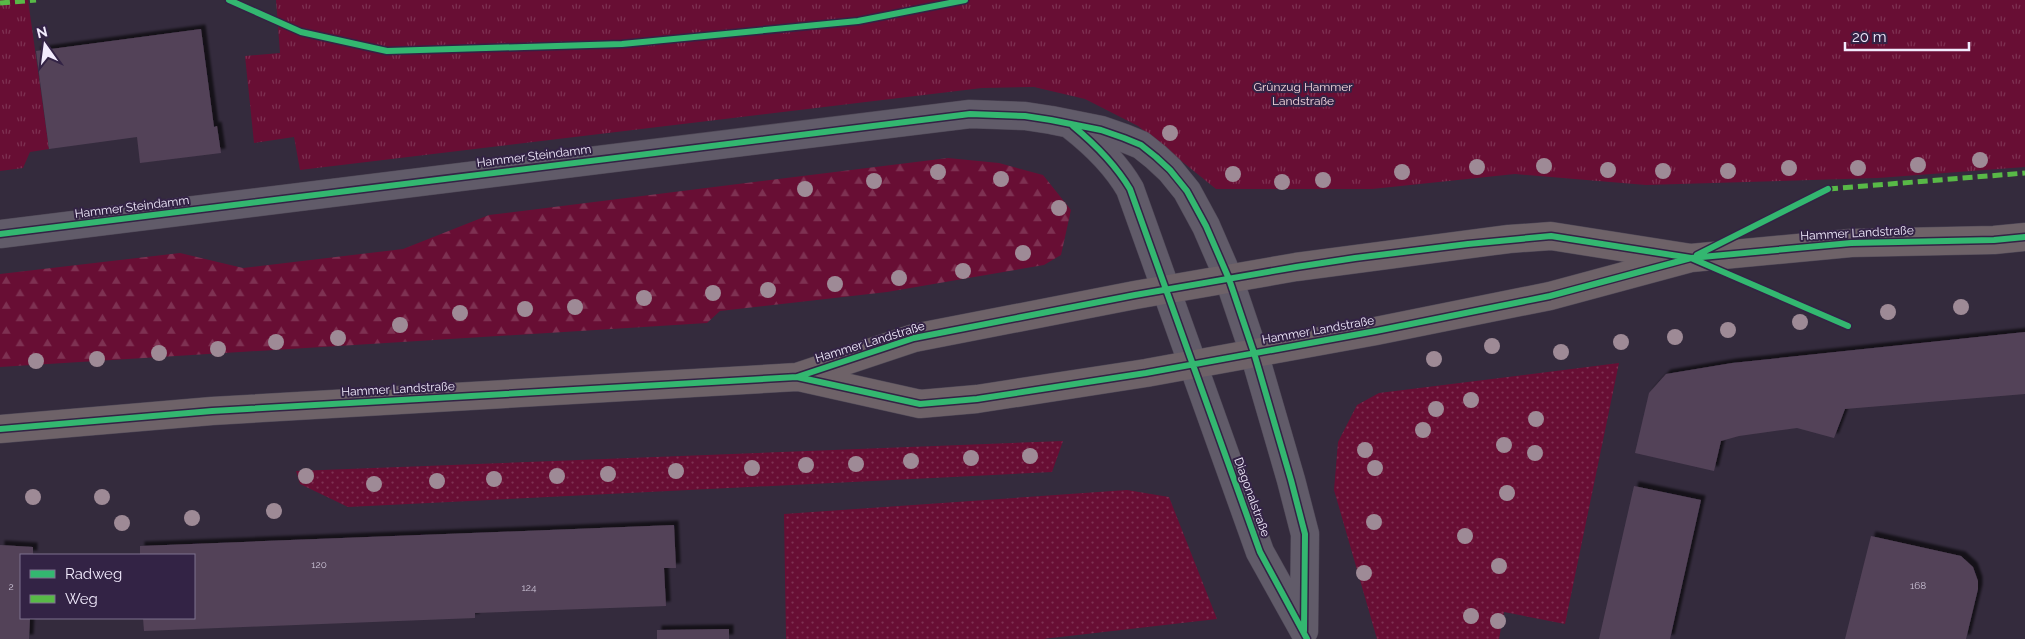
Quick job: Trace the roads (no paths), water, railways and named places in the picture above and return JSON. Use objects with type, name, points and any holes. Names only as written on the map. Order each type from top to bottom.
[{"type":"main road","name":"Hammer Landstraße","points":[[0,429],[212,411],[797,377],[914,338],[1229,279],[1355,258],[1492,241],[1551,236],[1691,258]]},
{"type":"main road","name":"Hammer Landstraße","points":[[797,377],[920,404],[1022,393],[1376,331],[1550,296],[1691,258],[1851,242],[1994,240],[2025,237]]},
{"type":"street","name":"Hammer Steindamm","points":[[0,234],[970,114],[1025,116],[1101,130],[1141,145],[1170,170],[1187,191],[1199,211],[1229,279],[1254,353]]},
{"type":"street","points":[[1071,124],[1102,152],[1121,174],[1136,205],[1166,290]]},
{"type":"street","name":"Diagonalstraße","points":[[1166,290],[1260,552],[1306,635]]},
{"type":"street","name":"Diagonalstraße","points":[[1254,353],[1305,534],[1306,635]]},
{"type":"park label","name":"Grünzug Hammer Landstraße","points":[[1303,94]]}]
